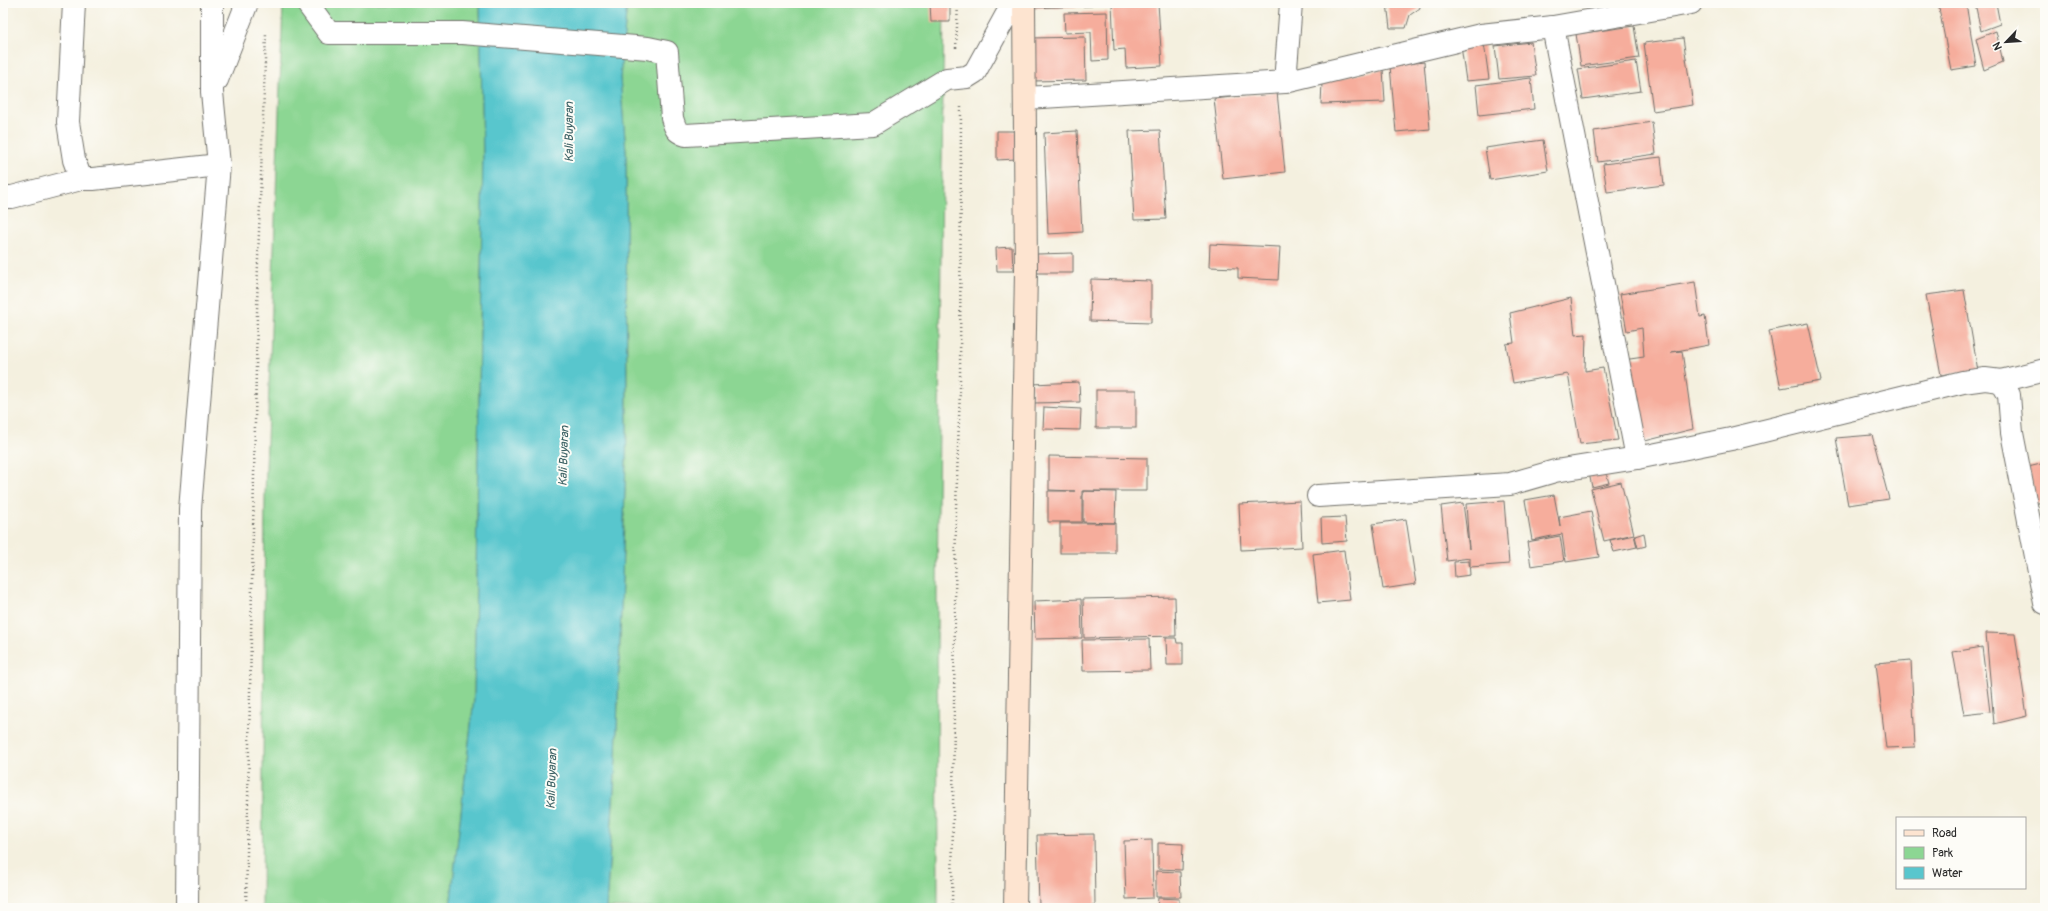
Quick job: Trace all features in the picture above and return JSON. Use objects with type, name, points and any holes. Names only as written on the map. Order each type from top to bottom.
[{"type":"street","points":[[74,3],[68,122],[74,160],[82,179]]},
{"type":"street","points":[[187,908],[190,509],[219,165],[212,92],[212,3]]},
{"type":"street","points":[[212,92],[248,3]]},
{"type":"street","points":[[307,3],[329,33],[462,33],[648,48],[666,52],[672,118],[675,128],[679,133],[686,136],[873,124],[895,112],[947,78],[967,77],[975,72],[1013,3]]},
{"type":"street","points":[[1015,908],[1026,270],[1026,98],[1024,3]]},
{"type":"street","points":[[1285,82],[1290,3]]},
{"type":"street","points":[[1026,98],[1285,82],[1481,35],[1553,27],[1692,3]]},
{"type":"street","points":[[1553,27],[1637,458]]},
{"type":"street","points":[[3,197],[12,197],[82,179],[219,165]]},
{"type":"street","points":[[1318,496],[1510,484],[1554,471],[1637,458],[1738,437],[1963,382],[1985,379],[2001,380],[2045,370]]},
{"type":"street","points":[[2001,380],[2009,395],[2012,433],[2045,603]]},
{"type":"path","points":[[952,908],[962,140],[960,86],[956,77],[958,3]]},
{"type":"path","points":[[246,908],[258,268],[266,29]]},
{"type":"green space","points":[[283,3],[480,3],[483,154],[474,699],[450,908],[262,908],[265,496]]},
{"type":"green space","points":[[627,3],[944,3],[937,591],[938,908],[606,908],[616,759],[627,430],[626,151],[620,78]]},
{"type":"water","name":"Kali Buyaran","points":[[480,3],[627,3],[620,78],[626,151],[627,430],[616,759],[606,908],[450,908],[474,699],[483,154]]},
{"type":"building","points":[[930,3],[950,3],[950,22],[931,22]]},
{"type":"building","points":[[1028,3],[1092,3],[1092,6],[1028,8]]},
{"type":"building","points":[[1112,3],[1158,3],[1162,66],[1126,68],[1125,49],[1114,50]]},
{"type":"building","points":[[1387,3],[1419,3],[1420,8],[1410,15],[1406,28],[1390,28]]},
{"type":"building","points":[[1938,3],[1966,3],[1976,66],[1951,70]]},
{"type":"building","points":[[1975,3],[1996,3],[2000,24],[1981,31]]},
{"type":"building","points":[[1107,12],[1108,60],[1092,61],[1091,32],[1065,33],[1064,13]]},
{"type":"building","points":[[1634,26],[1639,58],[1581,66],[1576,34]]},
{"type":"building","points":[[1996,31],[2003,62],[1984,70],[1976,39]]},
{"type":"building","points":[[1085,37],[1086,80],[1031,81],[1030,38]]},
{"type":"building","points":[[1683,38],[1693,105],[1653,111],[1644,43]]},
{"type":"building","points":[[1531,42],[1536,76],[1499,79],[1495,46]]},
{"type":"building","points":[[1484,43],[1489,79],[1466,81],[1461,46]]},
{"type":"building","points":[[1636,61],[1641,91],[1583,99],[1578,69]]},
{"type":"building","points":[[1424,62],[1430,129],[1396,132],[1390,66]]},
{"type":"building","points":[[1383,69],[1385,102],[1321,104],[1322,82]]},
{"type":"building","points":[[1531,78],[1534,109],[1479,115],[1476,85]]},
{"type":"building","points":[[1277,92],[1285,172],[1223,179],[1214,99]]},
{"type":"building","points":[[1652,122],[1656,154],[1598,162],[1594,131]]},
{"type":"building","points":[[1160,130],[1166,219],[1134,220],[1129,131]]},
{"type":"building","points":[[997,131],[1017,131],[1016,159],[997,160]]},
{"type":"building","points":[[1077,131],[1082,232],[1048,234],[1044,133]]},
{"type":"building","points":[[1543,140],[1548,171],[1490,180],[1485,148]]},
{"type":"building","points":[[1661,157],[1664,185],[1607,192],[1603,164]]},
{"type":"building","points":[[1210,244],[1280,247],[1278,280],[1238,278],[1238,268],[1209,267]]},
{"type":"building","points":[[1012,247],[1013,271],[997,271],[996,248]]},
{"type":"building","points":[[1073,253],[1073,273],[1037,273],[1037,254]]},
{"type":"building","points":[[1091,279],[1151,281],[1151,323],[1090,321]]},
{"type":"building","points":[[1695,282],[1700,317],[1705,316],[1709,345],[1671,352],[1682,351],[1693,429],[1637,443],[1623,360],[1644,357],[1642,328],[1627,331],[1620,294]]},
{"type":"building","points":[[1964,290],[1978,371],[1941,375],[1926,295]]},
{"type":"building","points":[[1571,298],[1575,335],[1586,334],[1585,371],[1603,368],[1618,440],[1580,444],[1568,374],[1513,383],[1506,344],[1514,343],[1510,313]]},
{"type":"building","points":[[1808,323],[1821,381],[1781,388],[1769,331]]},
{"type":"building","points":[[1079,382],[1080,402],[1033,403],[1032,384]]},
{"type":"building","points":[[1096,390],[1136,390],[1136,428],[1096,428]]},
{"type":"building","points":[[1044,407],[1081,409],[1080,430],[1043,429]]},
{"type":"building","points":[[1872,435],[1889,499],[1848,505],[1836,438]]},
{"type":"building","points":[[1049,456],[1147,458],[1147,491],[1082,491],[1082,522],[1048,522],[1048,491],[1075,491],[1049,490]]},
{"type":"building","points":[[2045,463],[2045,501],[2035,504],[2028,467]]},
{"type":"building","points":[[1605,469],[1609,483],[1592,487],[1589,473]]},
{"type":"building","points":[[1621,482],[1634,534],[1604,541],[1591,489]]},
{"type":"building","points":[[1083,491],[1116,492],[1115,523],[1083,522]]},
{"type":"building","points":[[1554,495],[1560,526],[1559,517],[1591,511],[1599,557],[1566,562],[1562,534],[1532,540],[1525,500]]},
{"type":"building","points":[[1300,501],[1302,547],[1241,550],[1239,504]]},
{"type":"building","points":[[1504,501],[1509,564],[1470,567],[1470,558],[1447,561],[1441,506],[1463,503],[1469,549],[1466,504]]},
{"type":"building","points":[[1345,517],[1347,541],[1322,543],[1321,518]]},
{"type":"building","points":[[1406,519],[1416,584],[1383,589],[1373,524]]},
{"type":"building","points":[[1060,523],[1115,523],[1115,553],[1060,553]]},
{"type":"building","points":[[1644,533],[1646,546],[1638,548],[1635,536]]},
{"type":"building","points":[[1634,535],[1637,547],[1614,552],[1610,540]]},
{"type":"building","points":[[1560,536],[1564,561],[1531,566],[1527,542]]},
{"type":"building","points":[[1344,550],[1350,600],[1318,603],[1313,554]]},
{"type":"building","points":[[1469,561],[1470,575],[1455,577],[1454,562]]},
{"type":"building","points":[[1175,597],[1176,636],[1084,638],[1083,599]]},
{"type":"building","points":[[1081,599],[1082,638],[1035,639],[1034,601]]},
{"type":"building","points":[[1986,633],[2015,634],[2027,716],[1994,724]]},
{"type":"building","points":[[1166,638],[1176,638],[1177,643],[1183,643],[1183,665],[1167,665]]},
{"type":"building","points":[[1149,639],[1150,670],[1083,671],[1082,640]]},
{"type":"building","points":[[1982,647],[1990,712],[1964,715],[1953,652]]},
{"type":"building","points":[[1911,660],[1915,747],[1886,748],[1876,663]]},
{"type":"building","points":[[1094,834],[1095,906],[1039,906],[1037,835]]},
{"type":"building","points":[[1152,840],[1153,898],[1126,899],[1124,841]]},
{"type":"building","points":[[1158,843],[1183,844],[1182,870],[1158,869]]},
{"type":"building","points":[[1156,871],[1180,872],[1181,897],[1156,897]]},
{"type":"building","points":[[1158,898],[1179,899],[1179,908],[1157,908]]}]
